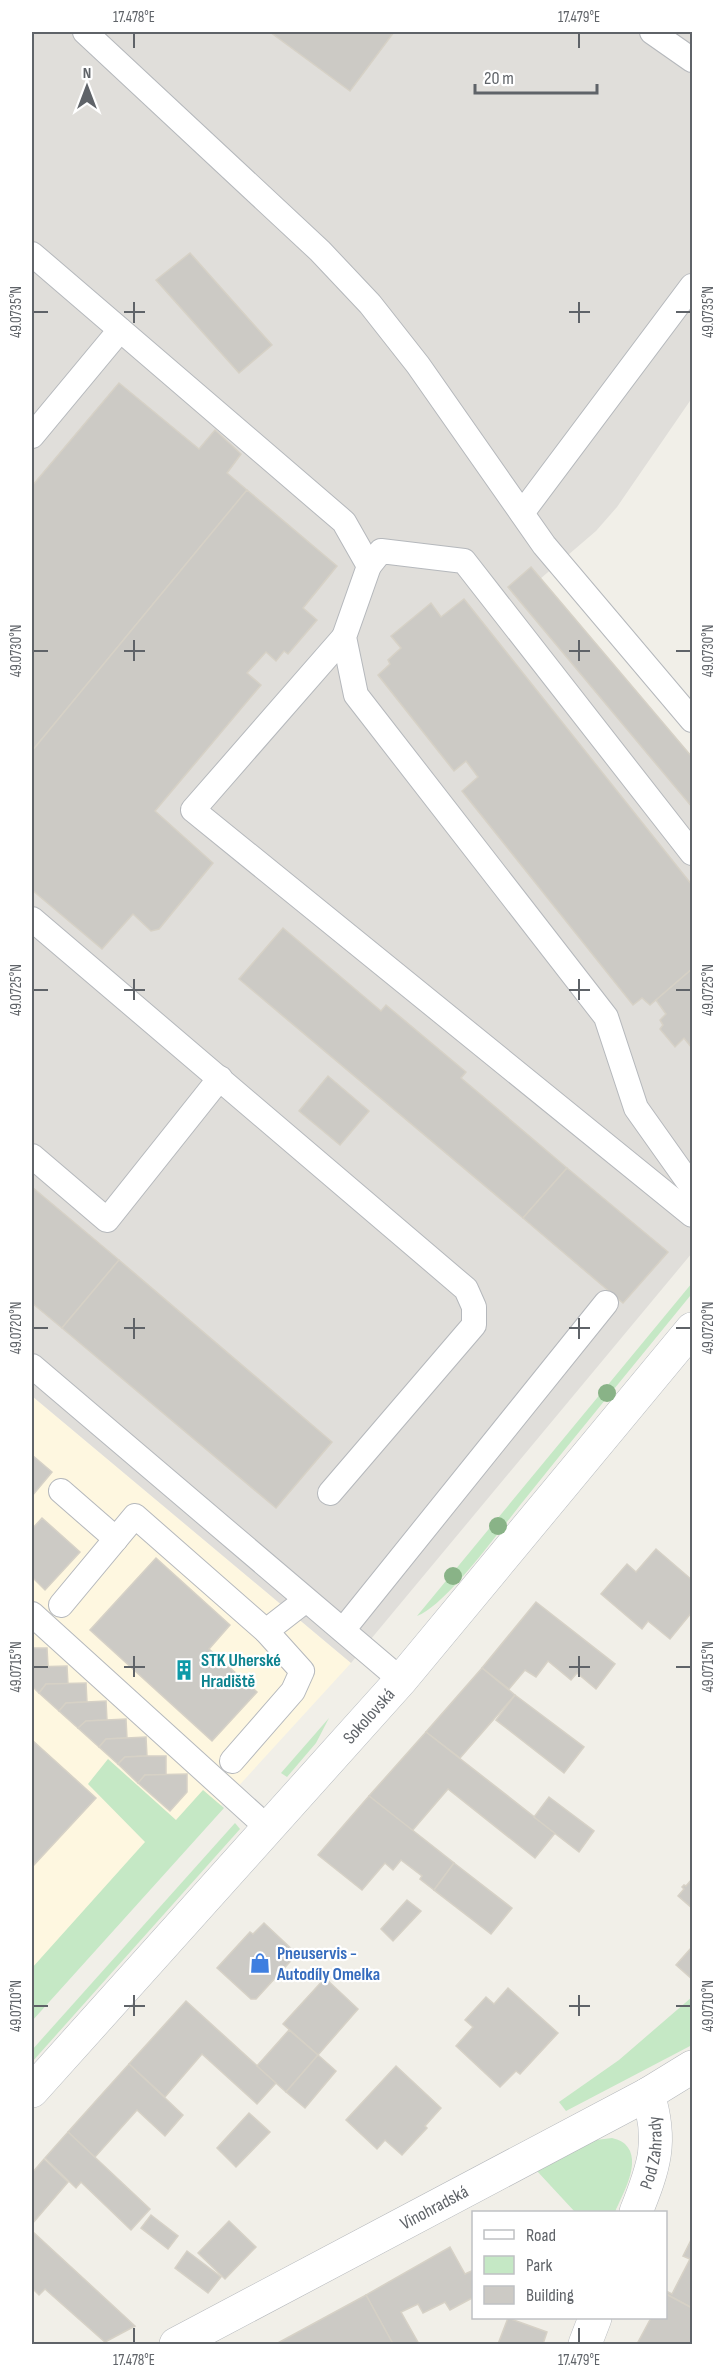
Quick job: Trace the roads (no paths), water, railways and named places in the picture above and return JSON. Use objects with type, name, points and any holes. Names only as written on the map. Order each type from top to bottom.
[{"type":"main road","name":"Sokolovská","points":[[32,2091],[400,1680],[693,1329]]},
{"type":"main road","name":"Vinohradská","points":[[176,2344],[648,2094],[693,2067]]},
{"type":"main road","name":"Pod Zahrady","points":[[636,2211],[652,2171],[657,2142],[653,2110],[648,2094]]},
{"type":"main road","points":[[585,2344],[595,2319]]},
{"type":"lane","points":[[86,32],[320,251],[370,304],[418,365],[544,545],[693,720]]},
{"type":"lane","points":[[652,32],[693,60]]},
{"type":"lane","points":[[32,254],[345,522],[369,566]]},
{"type":"lane","points":[[522,513],[693,286]]},
{"type":"lane","points":[[32,436],[120,330]]},
{"type":"lane","points":[[693,853],[464,561],[381,551],[369,566],[345,637],[193,810],[693,1215]]},
{"type":"lane","points":[[345,637],[356,695],[606,1017],[636,1108],[693,1187]]},
{"type":"lane","points":[[32,919],[466,1289],[474,1306],[474,1326],[330,1493]]},
{"type":"lane","points":[[32,1156],[107,1220],[220,1078]]},
{"type":"lane","points":[[343,1630],[606,1303]]},
{"type":"lane","points":[[32,1366],[400,1680]]},
{"type":"lane","points":[[61,1491],[116,1539]]},
{"type":"lane","points":[[61,1605],[135,1516],[266,1631],[302,1671],[293,1690],[232,1761]]},
{"type":"lane","points":[[266,1631],[306,1600]]},
{"type":"lane","points":[[32,1614],[269,1829]]},
{"type":"place","name":"STK Uherské Hradiště","points":[[184,1670]]},
{"type":"place","name":"Pneuservis - Autodíly Omelka","points":[[260,1963]]}]
